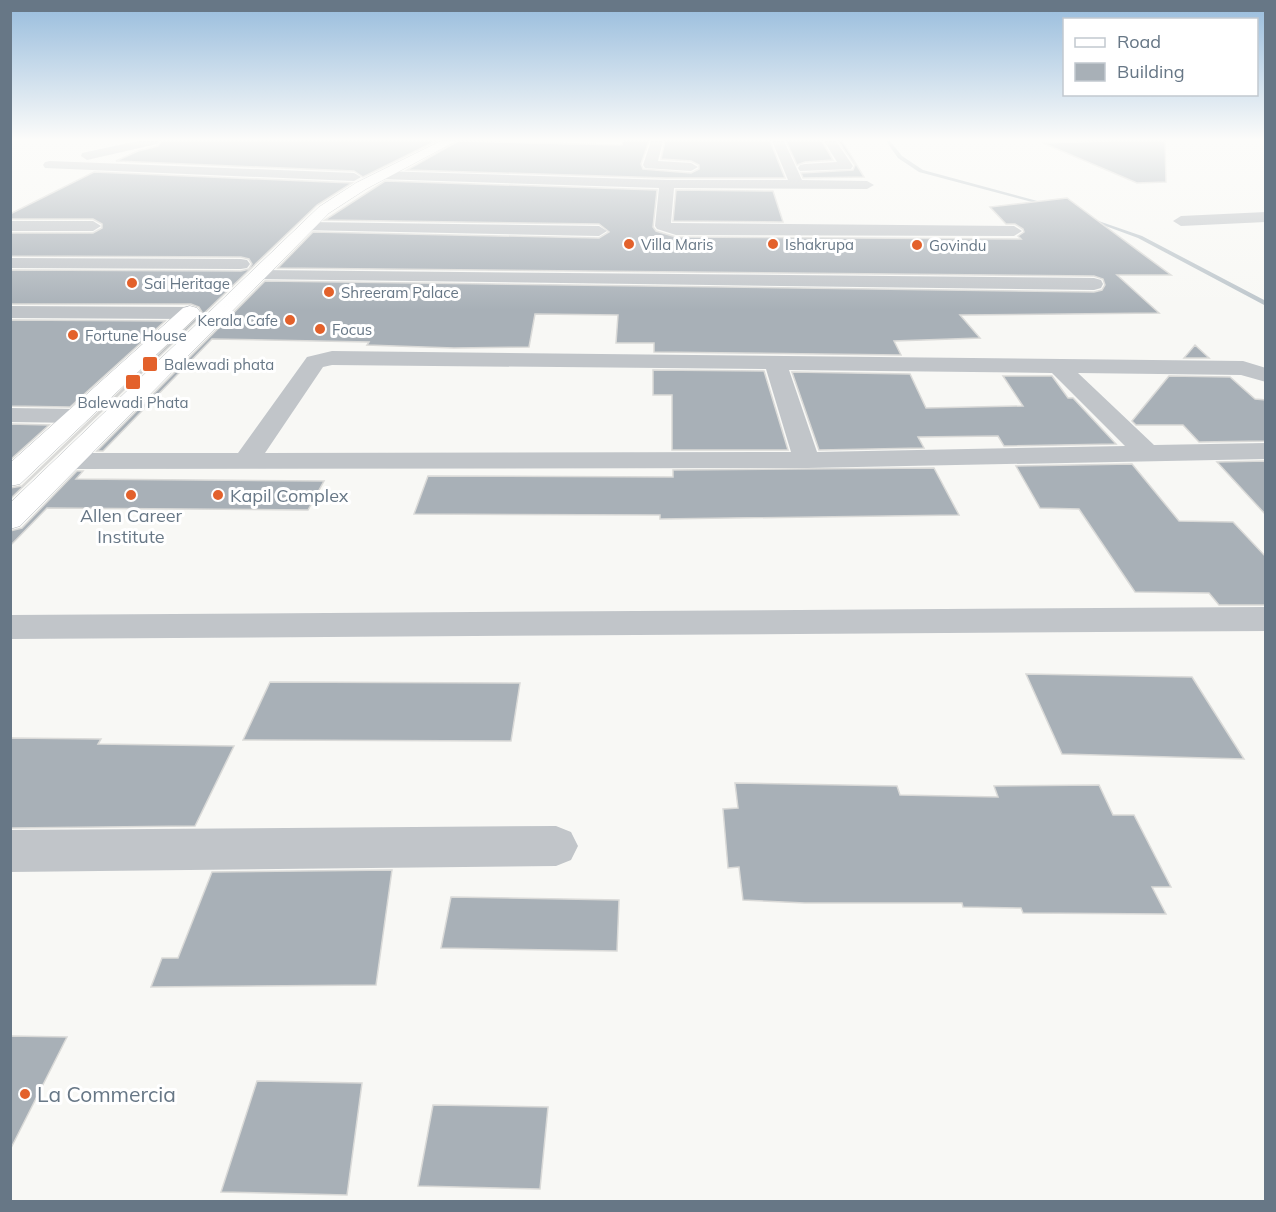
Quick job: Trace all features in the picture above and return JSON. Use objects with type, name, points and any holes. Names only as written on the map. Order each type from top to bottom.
[{"type":"main road","points":[[224,280],[301,210],[321,198]]},
{"type":"main road","points":[[10,520],[307,227],[341,198]]},
{"type":"main road","points":[[17,466],[78,416],[207,296]]},
{"type":"street","points":[[669,198],[663,226],[676,230],[1014,231]]},
{"type":"street","points":[[1182,221],[1266,217]]},
{"type":"street","points":[[10,226],[93,226]]},
{"type":"street","points":[[307,227],[599,231]]},
{"type":"street","points":[[10,262],[241,264]]},
{"type":"street","points":[[259,275],[1094,284]]},
{"type":"street","points":[[10,312],[189,313]]},
{"type":"street","points":[[245,462],[315,362],[332,358],[1244,368],[1266,375]]},
{"type":"street","points":[[775,362],[807,460]]},
{"type":"street","points":[[1057,366],[1148,454]]},
{"type":"street","points":[[10,415],[78,416]]},
{"type":"street","points":[[70,461],[807,460],[1266,451]]},
{"type":"street","points":[[10,627],[1266,619]]},
{"type":"street","points":[[10,851],[556,846]]},
{"type":"building","points":[[43,198],[329,198],[317,205],[10,499],[10,488],[22,486],[202,312],[199,307],[191,304],[10,304],[10,270],[241,271],[249,269],[252,264],[249,259],[241,257],[10,256],[10,233],[93,233],[102,228],[102,224],[93,219],[10,219],[10,214]]},
{"type":"building","points":[[360,198],[656,198],[653,227],[656,231],[676,237],[1021,239],[1018,236],[1024,232],[1023,229],[1015,224],[1006,224],[990,207],[1067,198],[1171,275],[1117,275],[1159,313],[960,315],[980,338],[894,341],[901,355],[654,352],[654,343],[616,343],[618,315],[535,314],[529,347],[454,348],[367,345],[369,342],[212,339],[103,451],[97,451],[265,281],[1094,292],[1102,290],[1105,285],[1103,279],[1094,276],[278,268],[313,232],[599,238],[609,232],[599,224],[325,220]]},
{"type":"building","points":[[675,198],[775,198],[783,222],[673,221]]},
{"type":"building","points":[[10,320],[165,321],[70,407],[10,406]]},
{"type":"building","points":[[1195,345],[1209,358],[1184,358]]},
{"type":"building","points":[[653,370],[764,371],[788,450],[672,450],[672,395],[653,395]]},
{"type":"building","points":[[792,372],[910,374],[926,408],[1023,406],[1003,376],[1052,376],[1068,398],[1073,398],[1116,444],[1004,446],[998,436],[918,437],[924,448],[819,450]]},
{"type":"building","points":[[1169,376],[1230,377],[1255,399],[1266,400],[1266,441],[1199,442],[1183,425],[1136,425],[1132,421]]},
{"type":"building","points":[[10,424],[49,425],[10,460]]},
{"type":"building","points":[[1266,461],[1266,515],[1217,462]]},
{"type":"building","points":[[1132,464],[1179,521],[1233,522],[1266,557],[1266,605],[1219,605],[1209,593],[1135,592],[1079,509],[1040,508],[1016,466]]},
{"type":"building","points":[[934,468],[959,515],[660,519],[660,515],[414,514],[428,476],[673,477],[673,470]]},
{"type":"building","name":"Kapil Complex","points":[[77,471],[83,471],[76,479],[324,481],[308,510],[47,508],[10,546],[10,531],[22,528]]},
{"type":"building","points":[[1026,674],[1192,677],[1244,759],[1062,754]]},
{"type":"building","points":[[270,682],[520,683],[511,741],[243,740]]},
{"type":"building","points":[[10,738],[101,739],[98,744],[234,746],[195,826],[10,828]]},
{"type":"building","points":[[735,783],[897,786],[900,795],[998,797],[994,786],[1099,785],[1113,815],[1134,815],[1171,887],[1152,887],[1166,914],[1023,913],[1021,908],[963,907],[962,903],[805,903],[743,900],[739,867],[728,868],[723,809],[738,808]]},
{"type":"building","points":[[392,870],[376,985],[151,987],[162,958],[178,958],[212,872]]},
{"type":"building","points":[[451,897],[619,900],[617,951],[441,948]]},
{"type":"building","name":"La Commercia","points":[[10,1036],[67,1037],[10,1150]]},
{"type":"building","points":[[257,1081],[362,1083],[347,1195],[221,1192]]},
{"type":"building","points":[[433,1105],[548,1107],[540,1189],[418,1186]]},
{"type":"waterway","points":[[1021,198],[1053,206]]},
{"type":"waterway","points":[[1086,217],[1140,237],[1266,304]]},
{"type":"place","name":"Villa Maris","points":[[629,244]]},
{"type":"place","name":"Ishakrupa","points":[[773,244]]},
{"type":"place","name":"Govindu","points":[[917,245]]},
{"type":"place","name":"Sai Heritage","points":[[132,283]]},
{"type":"place","name":"Shreeram Palace","points":[[329,292]]},
{"type":"place","name":"Kerala Cafe","points":[[290,320]]},
{"type":"place","name":"Focus","points":[[320,329]]},
{"type":"place","name":"Fortune House","points":[[73,335]]},
{"type":"place","name":"Balewadi phata","points":[[150,364]]},
{"type":"place","name":"Balewadi Phata","points":[[133,382]]},
{"type":"place","name":"Allen Career Institute","points":[[131,495]]},
{"type":"place","name":"Kapil Complex","points":[[218,495]]},
{"type":"place","name":"La Commercia","points":[[25,1094]]}]
